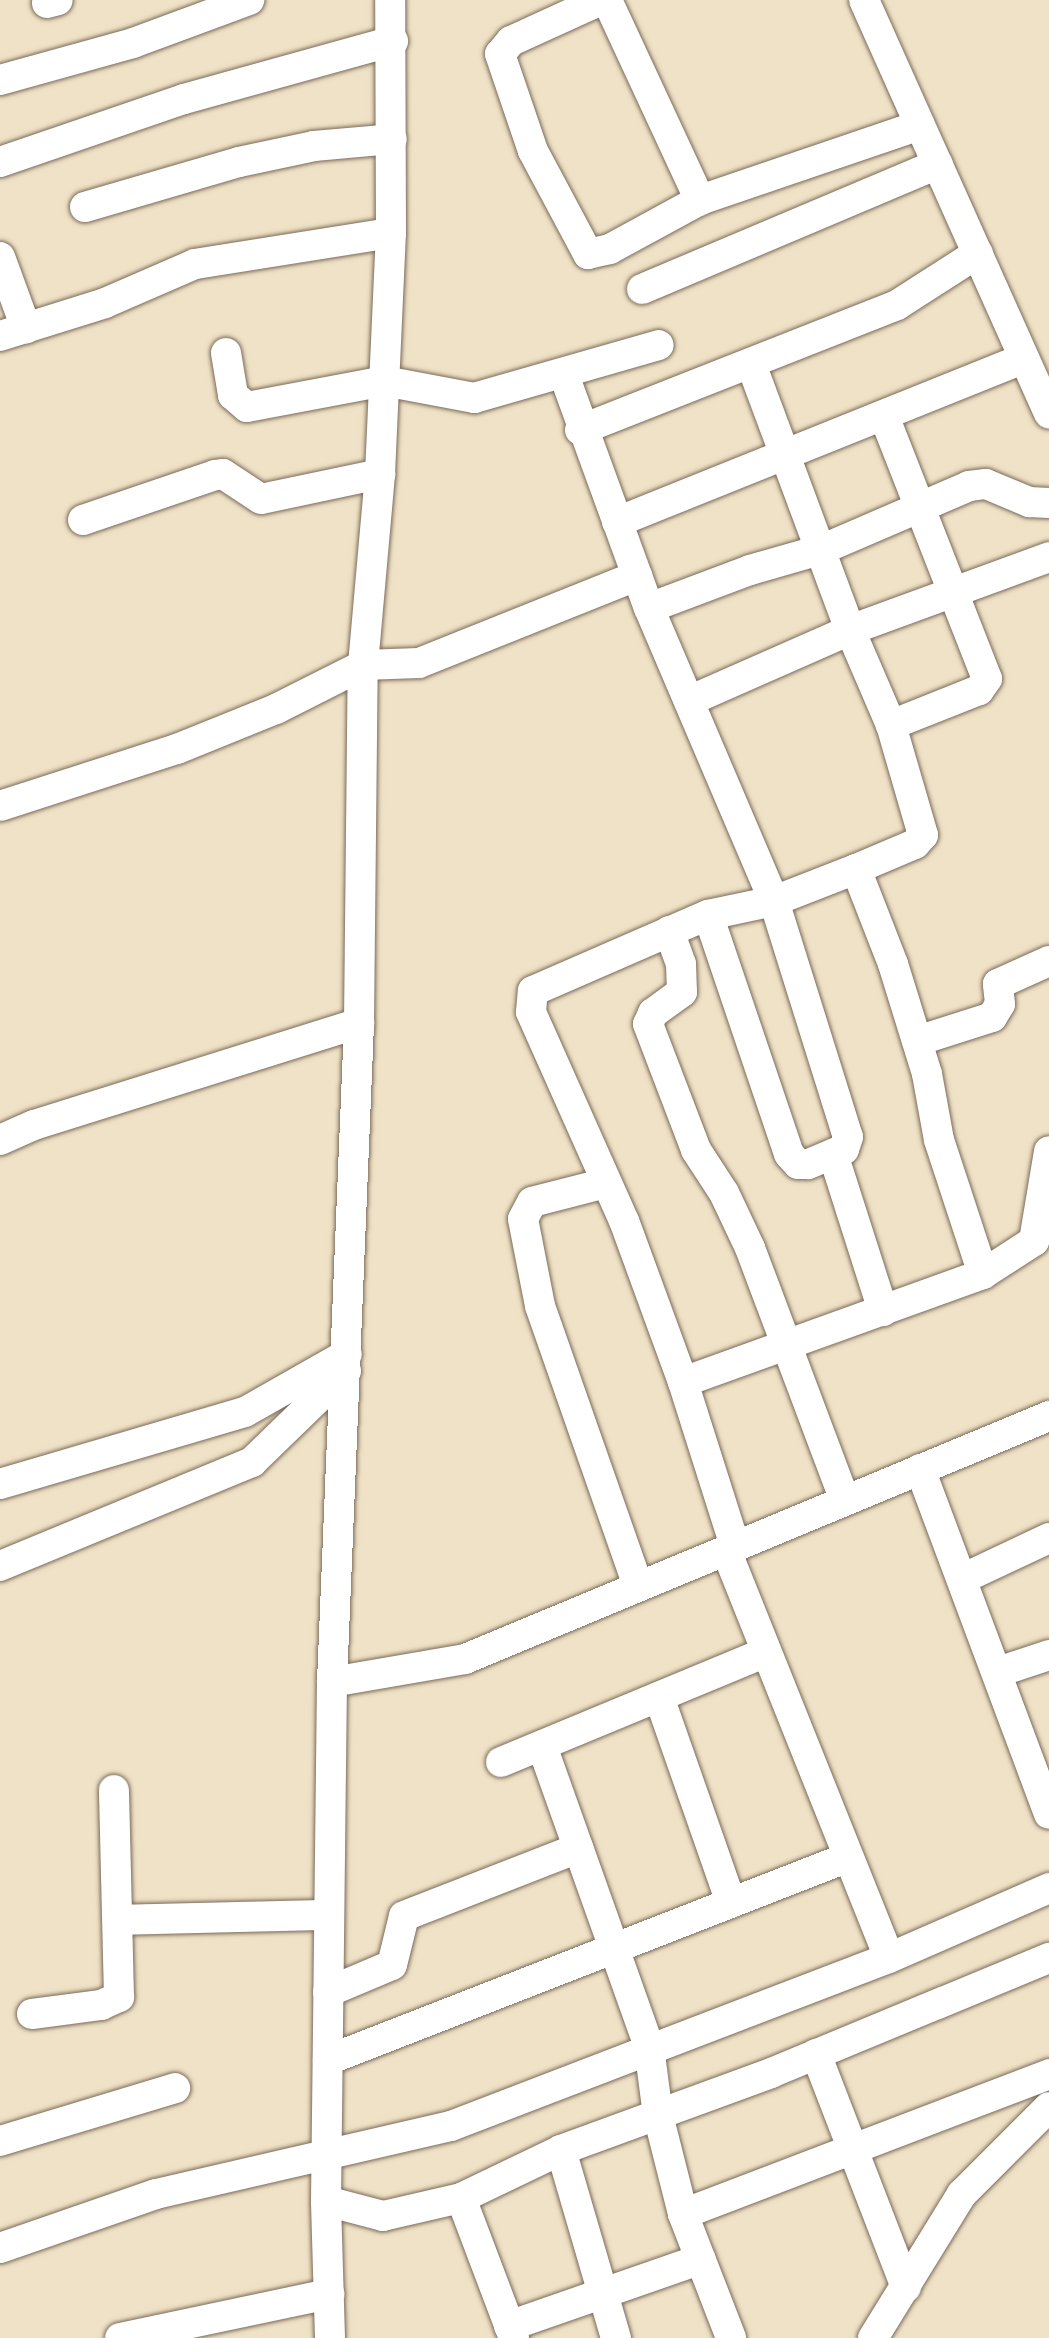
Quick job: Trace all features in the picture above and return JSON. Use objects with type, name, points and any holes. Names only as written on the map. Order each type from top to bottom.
[{"type":"street","points":[[0,80],[133,42],[249,0]]},
{"type":"street","points":[[330,2338],[326,2201],[329,2153],[328,1915],[332,1683],[359,1023],[363,665],[380,474],[391,233],[393,41],[390,0]]},
{"type":"street","points":[[601,0],[511,41],[500,54],[533,151],[561,209],[592,255],[700,200],[920,126]]},
{"type":"street","points":[[607,0],[700,200]]},
{"type":"street","points":[[864,0],[1049,413]]},
{"type":"street","points":[[0,162],[184,99],[393,41]]},
{"type":"street","points":[[85,207],[239,162],[314,146],[392,138]]},
{"type":"street","points":[[642,289],[938,164]]},
{"type":"street","points":[[0,257],[13,332],[105,303],[195,264],[391,233]]},
{"type":"street","points":[[580,430],[752,366],[897,305],[978,254]]},
{"type":"street","points":[[226,353],[233,395],[241,406],[384,381],[474,398],[564,375],[659,345]]},
{"type":"street","points":[[617,522],[785,459],[1023,359]]},
{"type":"street","points":[[752,366],[785,459],[823,549],[850,630],[891,725],[923,835],[915,844],[774,901],[708,915],[555,977],[537,986],[530,1001],[606,1183],[683,1382],[730,1548],[766,1652],[846,1858],[889,1958]]},
{"type":"street","points":[[564,375],[580,430],[649,608],[774,901],[848,1137],[844,1149],[804,1165],[789,1154],[708,915]]},
{"type":"street","points":[[884,416],[952,596],[986,675],[985,684],[891,725]]},
{"type":"street","points":[[83,520],[215,475],[223,474],[261,499],[380,474]]},
{"type":"street","points":[[649,608],[750,570],[823,549],[918,506],[986,484],[1029,502],[1049,504]]},
{"type":"street","points":[[689,701],[850,630],[952,596],[1049,557]]},
{"type":"street","points":[[0,806],[177,749],[276,709],[363,665],[419,663],[638,576]]},
{"type":"street","points":[[856,869],[917,1041],[939,1140],[983,1274]]},
{"type":"street","points":[[669,931],[681,964],[682,992],[653,1013],[648,1024],[696,1150],[724,1192],[750,1248],[785,1347],[845,1501]]},
{"type":"street","points":[[917,1041],[992,1017],[1000,1004],[998,984],[1049,961]]},
{"type":"street","points":[[0,1140],[34,1125],[359,1023]]},
{"type":"street","points":[[683,1382],[983,1274],[1034,1240],[1049,1151]]},
{"type":"street","points":[[833,1154],[883,1311]]},
{"type":"street","points":[[606,1183],[532,1202],[523,1219],[540,1306],[638,1587]]},
{"type":"street","points":[[0,1484],[245,1412],[346,1362]]},
{"type":"street","points":[[0,1566],[80,1529],[252,1462],[346,1362]]},
{"type":"street","points":[[332,1683],[465,1659],[1049,1416]]},
{"type":"street","points":[[920,1469],[998,1672],[1043,1778],[1049,1814]]},
{"type":"street","points":[[962,1579],[1049,1538]]},
{"type":"street","points":[[501,1762],[766,1652]]},
{"type":"street","points":[[998,1672],[1049,1655]]},
{"type":"street","points":[[659,1697],[731,1903]]},
{"type":"street","points":[[542,1746],[649,2047],[658,2115],[683,2214],[731,2338]]},
{"type":"street","points":[[32,2014],[117,1999],[118,1920],[114,1790]]},
{"type":"street","points":[[328,1992],[392,1965],[404,1916],[579,1848]]},
{"type":"street","points":[[328,2060],[612,1945],[731,1903],[846,1858]]},
{"type":"street","points":[[0,2248],[156,2194],[451,2126],[649,2047],[889,1958],[1049,1888]]},
{"type":"street","points":[[118,1920],[328,1915]]},
{"type":"street","points":[[326,2201],[383,2216],[461,2198],[561,2150],[816,2054],[1049,1958]]},
{"type":"street","points":[[816,2054],[906,2287]]},
{"type":"street","points":[[683,2214],[854,2152],[1049,2074]]},
{"type":"street","points":[[2,2136],[176,2088]]},
{"type":"street","points":[[873,2338],[962,2194],[1049,2107]]},
{"type":"street","points":[[561,2150],[616,2338]]},
{"type":"street","points":[[461,2198],[512,2332],[603,2294],[701,2259]]},
{"type":"street","points":[[120,2338],[329,2294]]}]
